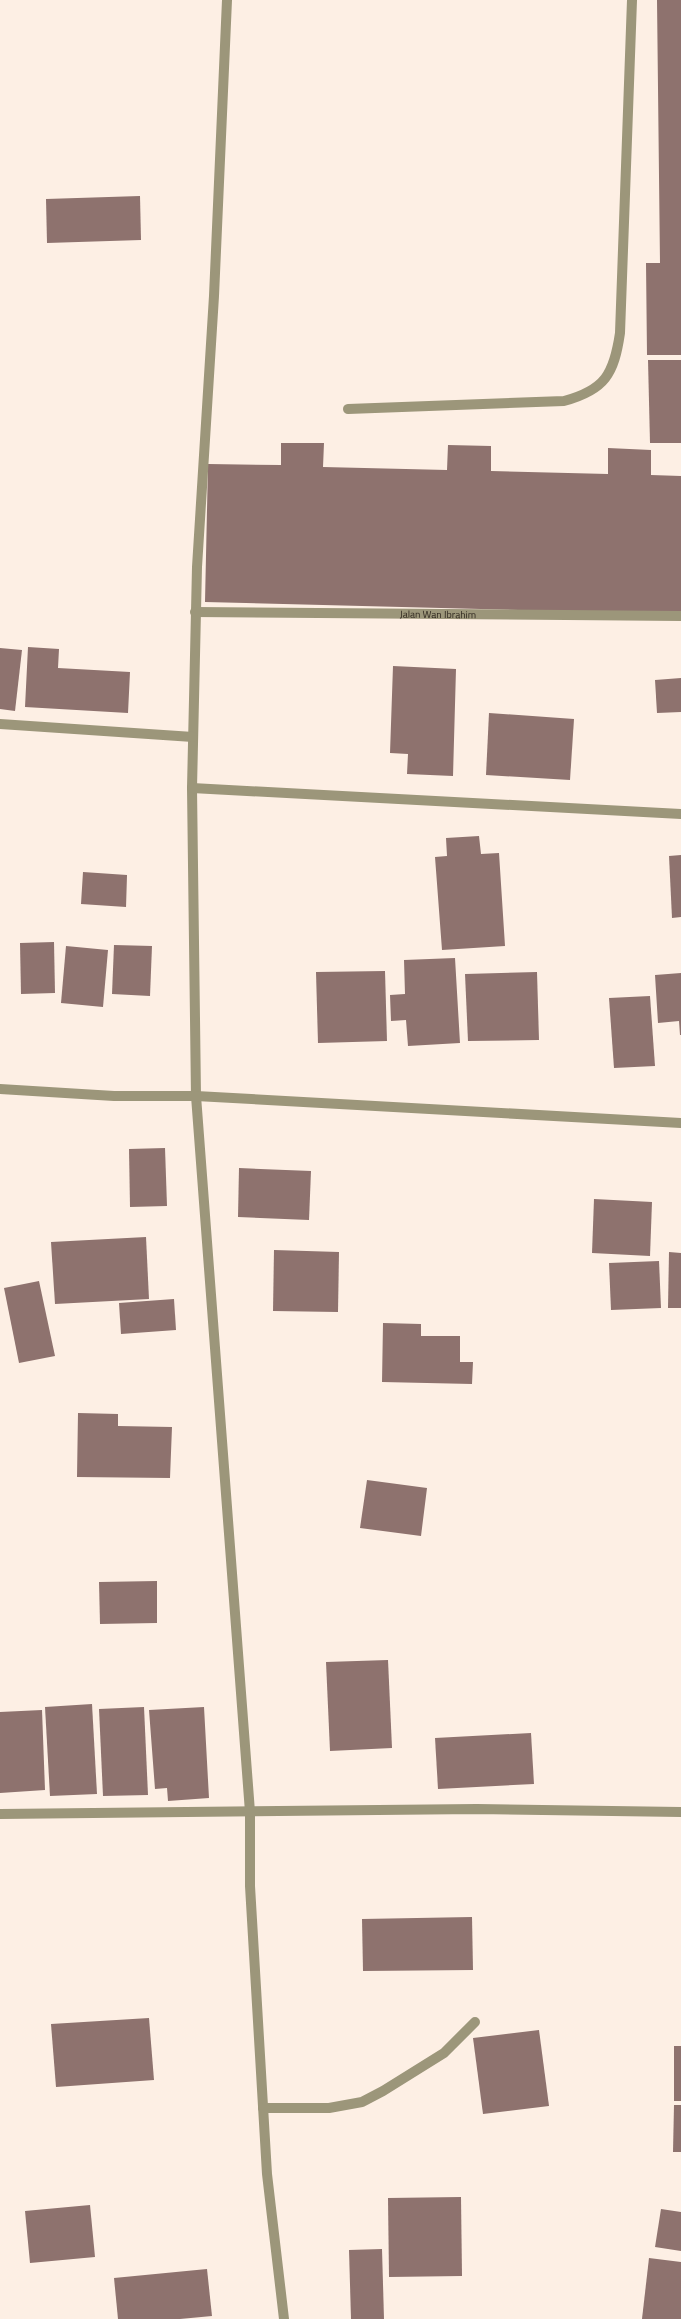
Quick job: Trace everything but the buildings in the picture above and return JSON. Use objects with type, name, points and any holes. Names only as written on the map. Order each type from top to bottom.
[{"type":"street","points":[[227,0],[214,296],[195,612],[192,788],[196,1096],[250,1812],[250,1886],[267,2174],[284,2319]]},
{"type":"street","points":[[348,409],[564,401],[593,390],[608,373],[617,355],[620,333],[632,0]]},
{"type":"street","name":"Jalan Wan Ibrahim","points":[[195,612],[681,616]]},
{"type":"street","points":[[0,724],[193,737]]},
{"type":"street","points":[[192,788],[681,814]]},
{"type":"street","points":[[0,1089],[114,1096],[196,1096],[681,1123]]},
{"type":"street","points":[[0,1814],[477,1809],[681,1812]]},
{"type":"street","points":[[263,2108],[329,2108],[362,2102],[383,2092],[444,2053],[475,2022]]}]
